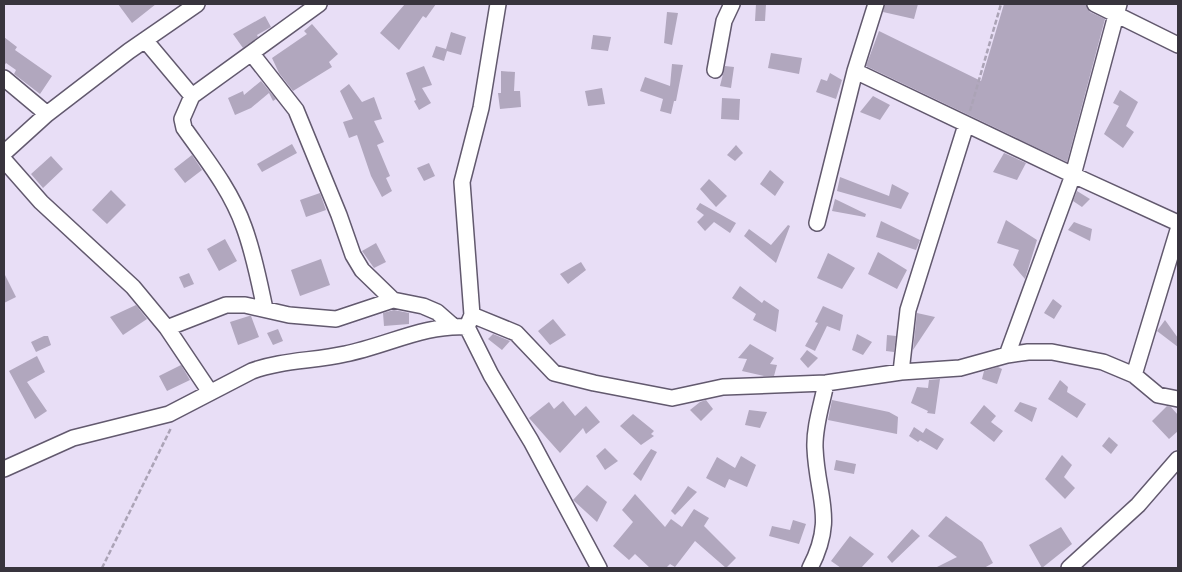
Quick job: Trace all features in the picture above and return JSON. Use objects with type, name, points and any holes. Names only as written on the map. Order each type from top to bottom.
[{"type":"street","points":[[4,153],[47,114],[144,40],[197,4]]},
{"type":"street","points":[[265,309],[255,262],[244,226],[220,179],[184,128],[182,120],[192,96],[319,4]]},
{"type":"street","points":[[498,4],[480,108],[462,182],[464,323],[491,375],[531,441],[599,568]]},
{"type":"street","points":[[715,70],[724,21],[732,4]]},
{"type":"street","points":[[818,223],[855,71],[876,4]]},
{"type":"street","points":[[1095,4],[1118,9],[1178,45]]},
{"type":"street","points":[[1008,355],[1072,176],[1118,9]]},
{"type":"street","points":[[144,40],[192,96]]},
{"type":"street","points":[[252,54],[296,110],[340,215],[353,255],[362,270],[393,300]]},
{"type":"street","points":[[855,71],[1072,176],[1178,223]]},
{"type":"street","points":[[4,78],[47,114]]},
{"type":"street","points":[[902,372],[908,310],[966,125]]},
{"type":"street","points":[[4,160],[41,202],[123,276],[167,328],[210,392]]},
{"type":"street","points":[[1134,375],[1178,230]]},
{"type":"street","points":[[167,328],[226,305],[245,305],[289,315],[336,319],[393,300],[423,306],[464,323],[516,333],[554,373],[672,398],[723,387],[826,384],[902,372],[960,368],[1008,355],[1028,352],[1052,352],[1097,360],[1134,375],[1158,395],[1178,398]]},
{"type":"street","points":[[4,469],[73,438],[169,414],[265,366],[310,362],[348,354],[439,327],[464,323]]},
{"type":"street","points":[[810,568],[820,548],[825,524],[815,448],[816,431],[826,384]]},
{"type":"street","points":[[1069,568],[1138,505],[1178,459]]},
{"type":"path","points":[[966,125],[1001,4]]},
{"type":"path","points":[[102,568],[171,427]]},
{"type":"building","points":[[118,4],[156,4],[132,23]]},
{"type":"building","points":[[405,4],[436,4],[426,18],[423,16],[399,50],[380,33]]},
{"type":"building","points":[[756,4],[766,4],[765,21],[755,21]]},
{"type":"building","points":[[885,4],[918,4],[914,19],[883,12]]},
{"type":"building","points":[[1004,4],[1086,4],[1090,12],[1105,19],[1067,162],[866,66],[879,31],[981,81]]},
{"type":"building","points":[[667,12],[678,13],[672,45],[664,43]]},
{"type":"building","points":[[265,16],[271,27],[257,35],[258,37],[243,48],[233,34]]},
{"type":"building","points":[[312,24],[338,54],[329,62],[332,67],[293,91],[279,73],[272,58],[307,34],[304,31]]},
{"type":"building","points":[[451,32],[466,37],[461,55],[447,51],[444,61],[432,57],[436,46],[446,49]]},
{"type":"building","points":[[593,35],[611,37],[608,51],[591,49]]},
{"type":"building","points":[[4,37],[17,47],[15,50],[52,76],[40,94],[14,74],[16,70],[6,63],[4,66]]},
{"type":"building","points":[[771,53],[802,58],[799,74],[768,68]]},
{"type":"building","points":[[672,64],[683,65],[676,101],[674,101],[671,114],[660,111],[663,99],[640,91],[645,77],[670,86]]},
{"type":"building","points":[[424,66],[432,85],[422,88],[431,103],[419,110],[414,101],[416,100],[406,73]]},
{"type":"building","points":[[725,66],[734,67],[731,88],[720,86]]},
{"type":"building","points":[[501,71],[515,72],[514,91],[520,91],[521,107],[500,109],[498,93],[501,93]]},
{"type":"building","points":[[830,73],[842,80],[836,99],[816,92],[821,79],[827,81]]},
{"type":"building","points":[[261,81],[276,99],[273,101],[269,93],[251,108],[235,115],[228,98],[243,91],[244,95]]},
{"type":"building","points":[[349,84],[362,102],[374,97],[382,119],[374,121],[384,142],[377,145],[390,176],[386,178],[392,191],[382,197],[371,176],[357,135],[349,138],[343,122],[353,119],[340,91]]},
{"type":"building","points":[[602,88],[605,104],[588,106],[585,91]]},
{"type":"building","points":[[1120,90],[1138,102],[1126,126],[1134,132],[1123,148],[1104,134],[1119,106],[1113,103]]},
{"type":"building","points":[[873,96],[890,105],[880,120],[860,112]]},
{"type":"building","points":[[722,98],[740,99],[739,120],[721,119]]},
{"type":"building","points":[[292,144],[297,153],[262,172],[257,164]]},
{"type":"building","points":[[736,145],[743,153],[735,161],[727,155]]},
{"type":"building","points":[[1004,153],[1026,163],[1017,180],[993,172]]},
{"type":"building","points":[[192,155],[202,170],[185,183],[174,169]]},
{"type":"building","points":[[51,156],[63,169],[43,188],[31,174]]},
{"type":"building","points":[[429,163],[435,176],[424,181],[417,168]]},
{"type":"building","points":[[770,170],[784,182],[775,196],[760,184]]},
{"type":"building","points":[[840,177],[889,196],[892,184],[909,193],[901,209],[837,191]]},
{"type":"building","points":[[709,179],[727,196],[716,207],[700,189]]},
{"type":"building","points":[[111,190],[126,205],[107,224],[92,210]]},
{"type":"building","points":[[1077,191],[1090,199],[1082,207],[1073,201]]},
{"type":"building","points":[[320,193],[326,210],[306,217],[300,200]]},
{"type":"building","points":[[835,199],[866,214],[865,217],[832,211]]},
{"type":"building","points":[[700,203],[736,223],[730,233],[714,222],[705,231],[697,222],[704,215],[696,209]]},
{"type":"building","points":[[1006,220],[1037,240],[1025,279],[1013,265],[1019,250],[997,243]]},
{"type":"building","points":[[881,221],[920,240],[916,250],[876,237]]},
{"type":"building","points":[[1074,222],[1092,229],[1090,241],[1068,230]]},
{"type":"building","points":[[788,225],[790,226],[776,263],[744,236],[749,229],[771,245]]},
{"type":"building","points":[[225,239],[237,261],[219,271],[207,249]]},
{"type":"building","points":[[376,243],[386,262],[374,268],[362,251]]},
{"type":"building","points":[[878,252],[907,270],[897,289],[868,274]]},
{"type":"building","points":[[828,253],[855,268],[842,289],[817,278]]},
{"type":"building","points":[[321,259],[330,285],[300,296],[291,270]]},
{"type":"building","points":[[581,262],[586,270],[568,284],[560,274]]},
{"type":"building","points":[[4,273],[16,297],[4,303]]},
{"type":"building","points":[[189,273],[194,284],[184,288],[179,277]]},
{"type":"building","points":[[740,286],[762,303],[764,300],[779,310],[776,332],[753,320],[756,314],[732,298]]},
{"type":"building","points":[[1053,299],[1062,306],[1054,319],[1044,313]]},
{"type":"building","points":[[136,305],[147,319],[123,335],[110,317]]},
{"type":"building","points":[[823,306],[843,315],[840,331],[827,326],[815,351],[805,346],[818,323],[815,322]]},
{"type":"building","points":[[394,310],[409,313],[409,324],[384,326],[383,313]]},
{"type":"building","points":[[917,313],[935,317],[913,350]]},
{"type":"building","points":[[251,316],[259,337],[238,345],[230,322]]},
{"type":"building","points":[[553,319],[566,335],[550,345],[538,331]]},
{"type":"building","points":[[1165,320],[1178,338],[1178,347],[1157,331]]},
{"type":"building","points":[[278,329],[283,341],[273,345],[267,333]]},
{"type":"building","points":[[493,334],[510,341],[502,350],[488,339]]},
{"type":"building","points":[[857,334],[872,342],[863,355],[852,350]]},
{"type":"building","points":[[887,335],[896,336],[894,352],[886,351]]},
{"type":"building","points":[[48,336],[51,345],[36,352],[31,342]]},
{"type":"building","points":[[750,344],[774,358],[770,364],[777,365],[774,376],[764,376],[742,371],[747,359],[738,358]]},
{"type":"building","points":[[807,350],[818,358],[808,368],[800,359]]},
{"type":"building","points":[[37,356],[45,372],[27,382],[47,411],[35,419],[9,371]]},
{"type":"building","points":[[181,365],[190,380],[167,391],[159,376]]},
{"type":"building","points":[[998,367],[1002,369],[997,384],[982,379],[984,371]]},
{"type":"building","points":[[940,379],[935,414],[927,413],[928,411],[911,403],[917,387],[928,388],[929,380]]},
{"type":"building","points":[[1060,380],[1068,387],[1067,392],[1086,404],[1077,418],[1048,399]]},
{"type":"building","points":[[706,400],[713,409],[701,421],[690,410]]},
{"type":"building","points":[[832,400],[889,412],[898,417],[897,434],[828,420]]},
{"type":"building","points":[[563,401],[575,416],[586,406],[600,422],[586,434],[583,428],[560,453],[529,418],[549,402],[554,409]]},
{"type":"building","points":[[1020,402],[1037,408],[1032,422],[1014,411]]},
{"type":"building","points":[[984,405],[996,416],[991,422],[1003,431],[994,442],[970,423]]},
{"type":"building","points":[[1167,406],[1171,407],[1178,415],[1178,431],[1169,439],[1152,421]]},
{"type":"building","points":[[749,410],[767,412],[760,428],[745,425]]},
{"type":"building","points":[[633,414],[654,431],[651,434],[654,436],[641,445],[620,426]]},
{"type":"building","points":[[914,427],[923,433],[926,428],[944,439],[937,450],[909,436]]},
{"type":"building","points":[[1109,437],[1118,445],[1111,454],[1102,446]]},
{"type":"building","points":[[605,448],[618,461],[605,470],[596,456]]},
{"type":"building","points":[[651,449],[657,452],[641,481],[633,474]]},
{"type":"building","points":[[1062,455],[1072,465],[1064,477],[1075,488],[1065,499],[1045,479]]},
{"type":"building","points":[[741,456],[756,465],[747,487],[729,479],[725,488],[706,478],[717,457],[735,468]]},
{"type":"building","points":[[836,460],[856,464],[854,474],[834,470]]},
{"type":"building","points":[[587,485],[607,502],[597,522],[573,500]]},
{"type":"building","points":[[688,486],[697,492],[675,515],[671,511]]},
{"type":"building","points":[[635,494],[665,527],[671,519],[682,527],[694,509],[709,518],[704,526],[736,558],[726,568],[695,541],[675,567],[670,564],[666,568],[650,568],[635,554],[629,560],[613,546],[633,522],[622,510]]},
{"type":"building","points":[[946,516],[982,542],[993,563],[984,568],[935,568],[957,557],[928,536]]},
{"type":"building","points":[[793,520],[806,524],[799,544],[769,536],[772,526],[790,530]]},
{"type":"building","points":[[1061,527],[1072,544],[1042,568],[1029,545]]},
{"type":"building","points":[[912,529],[920,536],[892,563],[887,557]]},
{"type":"building","points":[[850,536],[874,554],[861,568],[841,568],[831,561]]}]
